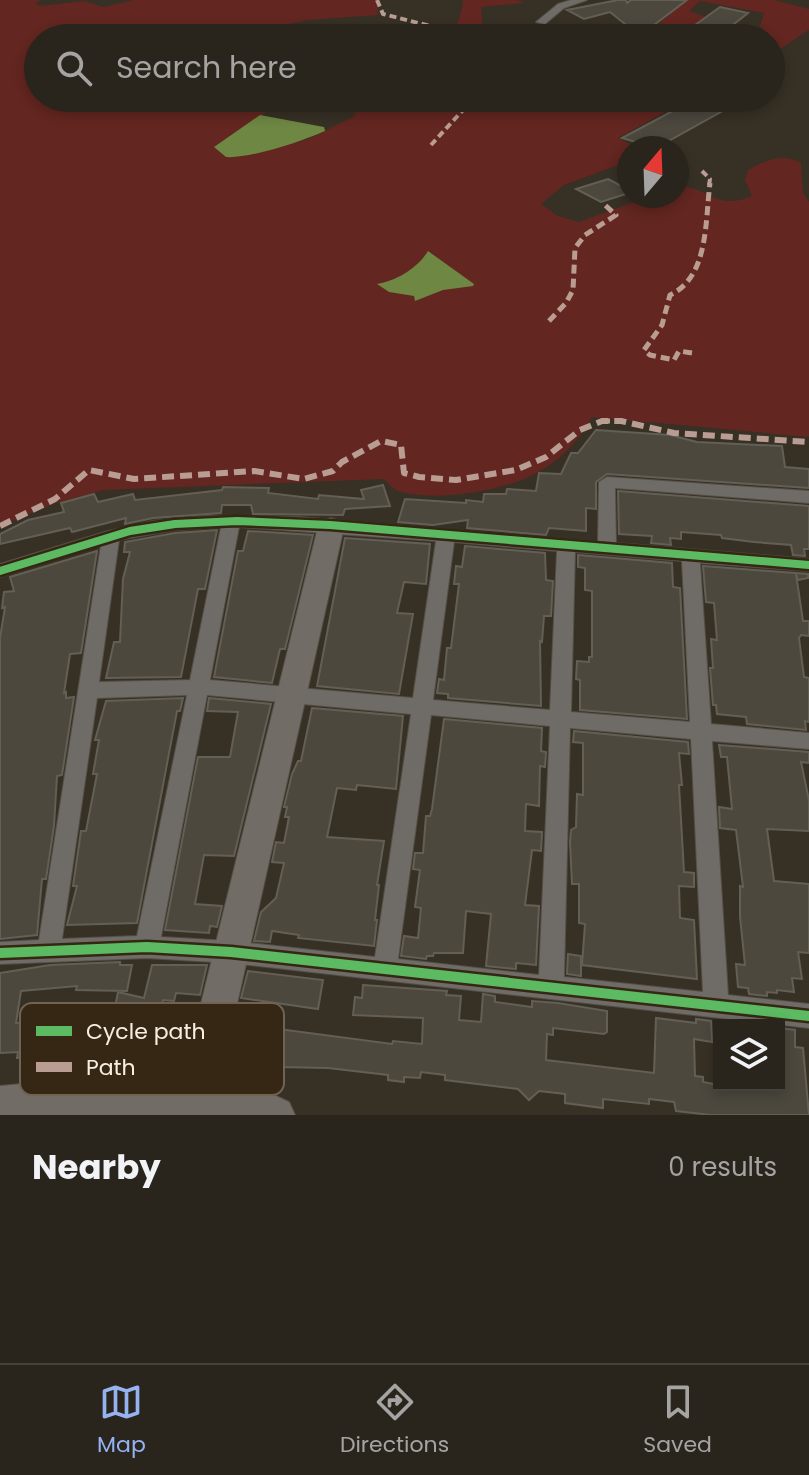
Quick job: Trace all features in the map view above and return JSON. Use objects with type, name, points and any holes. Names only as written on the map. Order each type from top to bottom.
[{"type":"street","points":[[541,22],[561,6],[574,1]]},
{"type":"street","points":[[607,549],[607,482],[809,497]]},
{"type":"street","points":[[147,947],[231,522]]},
{"type":"street","points":[[0,571],[63,549],[111,537],[175,524],[231,522],[331,527],[809,565]]},
{"type":"street","points":[[219,1003],[331,527]]},
{"type":"street","points":[[385,969],[446,536]]},
{"type":"street","points":[[49,950],[111,537]]},
{"type":"street","points":[[551,988],[566,546]]},
{"type":"street","points":[[691,556],[716,1006]]},
{"type":"street","points":[[90,690],[200,687],[809,741]]},
{"type":"street","points":[[0,953],[147,947],[231,952],[809,1016]]},
{"type":"street","points":[[0,1105],[74,1098],[276,1115]]},
{"type":"shaded area","points":[[0,0],[41,0],[36,3],[39,6],[84,1],[103,7],[134,0],[377,0],[378,15],[288,24],[24,24],[24,112],[266,112],[215,147],[259,152],[308,139],[355,116],[355,112],[665,112],[617,136],[617,165],[564,185],[541,204],[558,216],[579,222],[618,208],[689,208],[689,187],[720,200],[739,200],[752,196],[745,180],[748,170],[781,158],[801,163],[803,193],[809,202],[809,437],[592,417],[571,446],[542,470],[511,484],[472,493],[414,494],[396,490],[384,479],[104,490],[56,503],[0,526]]},
{"type":"shaded area","points":[[463,0],[518,0],[524,3],[481,7],[483,24],[457,24]]},
{"type":"shaded area","points":[[679,0],[774,0],[809,9],[809,30],[785,46],[785,24],[761,24],[764,13],[700,1],[689,11],[706,17],[696,24],[658,24],[670,15],[667,10]]},
{"type":"shaded area","points":[[260,115],[324,127],[325,131],[290,144],[236,157],[226,157],[214,147]]},
{"type":"shaded area","points":[[428,251],[473,286],[443,290],[415,301],[414,296],[389,292],[377,284],[406,273]]},
{"type":"building","points":[[618,0],[626,0],[627,3],[631,0],[687,0],[655,24],[625,24],[610,12],[584,19],[567,10]]},
{"type":"building","points":[[720,7],[748,13],[734,24],[696,24]]},
{"type":"building","points":[[671,112],[721,112],[678,136],[626,136]]},
{"type":"building","points":[[608,179],[617,184],[617,197],[601,202],[576,189]]},
{"type":"building","points":[[596,430],[670,435],[697,442],[782,446],[785,467],[809,469],[809,488],[607,474],[596,482],[596,509],[586,508],[586,531],[549,528],[546,535],[467,528],[468,520],[433,525],[398,522],[405,499],[483,502],[484,494],[506,494],[507,489],[536,491],[539,473],[561,474],[571,453],[578,453]]},
{"type":"building","points":[[383,485],[390,506],[345,509],[343,515],[253,514],[251,505],[222,505],[221,513],[153,518],[125,524],[126,518],[72,532],[70,528],[0,544],[0,534],[28,520],[64,512],[61,503],[94,494],[98,502],[133,494],[135,500],[222,490],[223,487],[269,488],[268,493],[318,499],[319,495],[364,499],[361,490]]},
{"type":"building","points":[[618,491],[809,506],[809,549],[804,549],[805,556],[793,555],[791,545],[722,538],[721,535],[681,532],[681,539],[670,538],[671,545],[651,543],[652,536],[619,534]]},
{"type":"building","points":[[217,530],[205,589],[198,589],[181,677],[106,678],[114,642],[120,642],[123,579],[130,552],[124,552],[125,542],[175,533]]},
{"type":"building","points":[[248,531],[313,535],[285,649],[280,649],[272,683],[214,677],[238,551],[243,551]]},
{"type":"building","points":[[345,538],[430,544],[426,584],[404,582],[397,613],[413,614],[399,694],[317,686]]},
{"type":"building","points":[[465,546],[545,553],[546,580],[553,581],[551,616],[544,616],[540,641],[541,706],[448,698],[448,694],[437,693],[439,679],[444,680],[447,648],[451,648],[459,584],[454,584],[456,566],[462,567]]},
{"type":"building","points":[[97,551],[81,653],[70,654],[64,693],[66,698],[74,697],[62,775],[57,776],[54,826],[46,879],[42,879],[37,935],[0,939],[0,638],[4,592],[14,591],[10,577]]},
{"type":"building","points":[[578,555],[672,563],[673,587],[680,588],[687,719],[580,710],[577,661],[589,662],[589,657],[592,657],[592,591],[585,590],[585,568],[578,567]]},
{"type":"building","points":[[703,566],[808,574],[808,578],[798,580],[796,574],[803,621],[809,621],[809,636],[801,635],[799,638],[804,677],[809,678],[809,722],[805,721],[806,730],[747,724],[746,717],[717,714],[716,705],[713,705],[710,668],[713,668],[711,639],[717,640],[714,603],[706,602]]},
{"type":"building","points":[[183,698],[180,711],[177,711],[137,923],[67,925],[77,886],[73,886],[81,831],[86,831],[97,774],[93,774],[99,740],[95,740],[106,701]]},
{"type":"building","points":[[209,698],[271,704],[234,856],[204,855],[195,904],[222,906],[217,927],[210,926],[209,933],[165,930],[198,757],[230,757],[238,712],[207,711]]},
{"type":"building","points":[[312,708],[403,716],[396,789],[357,785],[356,790],[337,788],[327,837],[384,841],[377,885],[374,946],[298,938],[299,935],[272,931],[270,942],[254,941],[261,912],[276,898],[284,863],[272,862],[276,842],[284,843],[289,817],[285,817],[287,807],[284,807],[292,774],[298,761],[301,761]]},
{"type":"building","points":[[444,719],[542,728],[541,751],[546,752],[545,767],[540,766],[539,806],[526,804],[525,831],[542,832],[541,851],[532,850],[525,905],[539,906],[536,965],[516,963],[516,969],[486,966],[491,914],[466,911],[463,953],[434,953],[426,959],[401,956],[404,936],[418,938],[421,908],[415,907],[420,870],[413,869],[415,853],[423,853],[426,816],[430,816],[432,809]]},
{"type":"building","points":[[574,731],[688,742],[689,754],[679,753],[682,785],[679,785],[684,872],[694,873],[694,887],[679,886],[680,918],[694,920],[697,979],[582,965],[585,924],[579,923],[579,884],[572,884],[570,842],[571,830],[576,827],[577,794],[583,795],[583,743],[573,742]]},
{"type":"building","points":[[719,745],[809,752],[809,763],[801,762],[809,800],[809,831],[767,829],[774,881],[809,884],[809,953],[798,952],[802,979],[792,978],[794,992],[777,990],[777,993],[767,992],[767,996],[749,994],[748,988],[738,987],[736,964],[745,965],[740,917],[740,886],[743,887],[736,830],[720,828],[719,807],[732,809],[727,757],[721,757]]},
{"type":"building","points":[[568,954],[581,956],[581,976],[567,974]]},
{"type":"building","points":[[120,962],[120,965],[132,965],[127,991],[76,990],[77,986],[21,991],[16,1023],[20,1023],[20,1058],[17,1058],[18,1052],[0,1053],[0,973],[50,965]]},
{"type":"building","points":[[152,965],[207,965],[200,995],[176,993],[174,1001],[163,1000],[162,1003],[116,1003],[118,992],[144,998]]},
{"type":"building","points":[[248,971],[323,980],[318,1009],[241,998]]},
{"type":"building","points":[[363,985],[447,991],[446,995],[461,996],[459,1020],[481,1022],[483,994],[495,996],[495,1002],[532,1007],[532,1001],[558,1003],[607,1011],[607,1032],[604,1034],[553,1028],[553,1035],[547,1034],[546,1060],[654,1073],[656,1018],[696,1023],[696,1019],[711,1021],[712,1042],[694,1039],[695,1076],[713,1084],[713,1091],[785,1091],[785,1029],[795,1030],[795,1047],[803,1048],[809,1115],[711,1115],[676,1111],[674,1102],[649,1099],[649,1104],[603,1099],[603,1108],[565,1103],[565,1094],[539,1091],[529,1100],[518,1089],[445,1080],[445,1075],[421,1072],[420,1078],[404,1077],[404,1082],[388,1080],[388,1075],[328,1068],[284,1067],[284,1030],[392,1044],[393,1041],[422,1044],[423,1018],[353,1015],[355,997],[362,998]]},
{"type":"marked path","points":[[377,0],[383,14],[422,24]]},
{"type":"marked path","points":[[431,145],[463,112]]},
{"type":"marked path","points":[[692,353],[679,351],[674,360],[650,355],[644,350],[662,325],[670,295],[685,288],[699,265],[710,179],[702,171]]},
{"type":"marked path","points":[[549,321],[566,303],[573,290],[575,248],[585,235],[616,215],[605,205]]},
{"type":"marked path","points":[[0,526],[55,499],[89,470],[134,479],[254,471],[304,479],[333,471],[342,462],[381,441],[401,445],[404,473],[436,480],[456,480],[497,475],[533,464],[587,426],[612,420],[674,433],[809,442]]},
{"type":"cycle path","points":[[0,571],[130,531],[175,524],[237,521],[330,525],[809,565]]},
{"type":"cycle path","points":[[0,953],[147,947],[231,952],[809,1016]]}]
